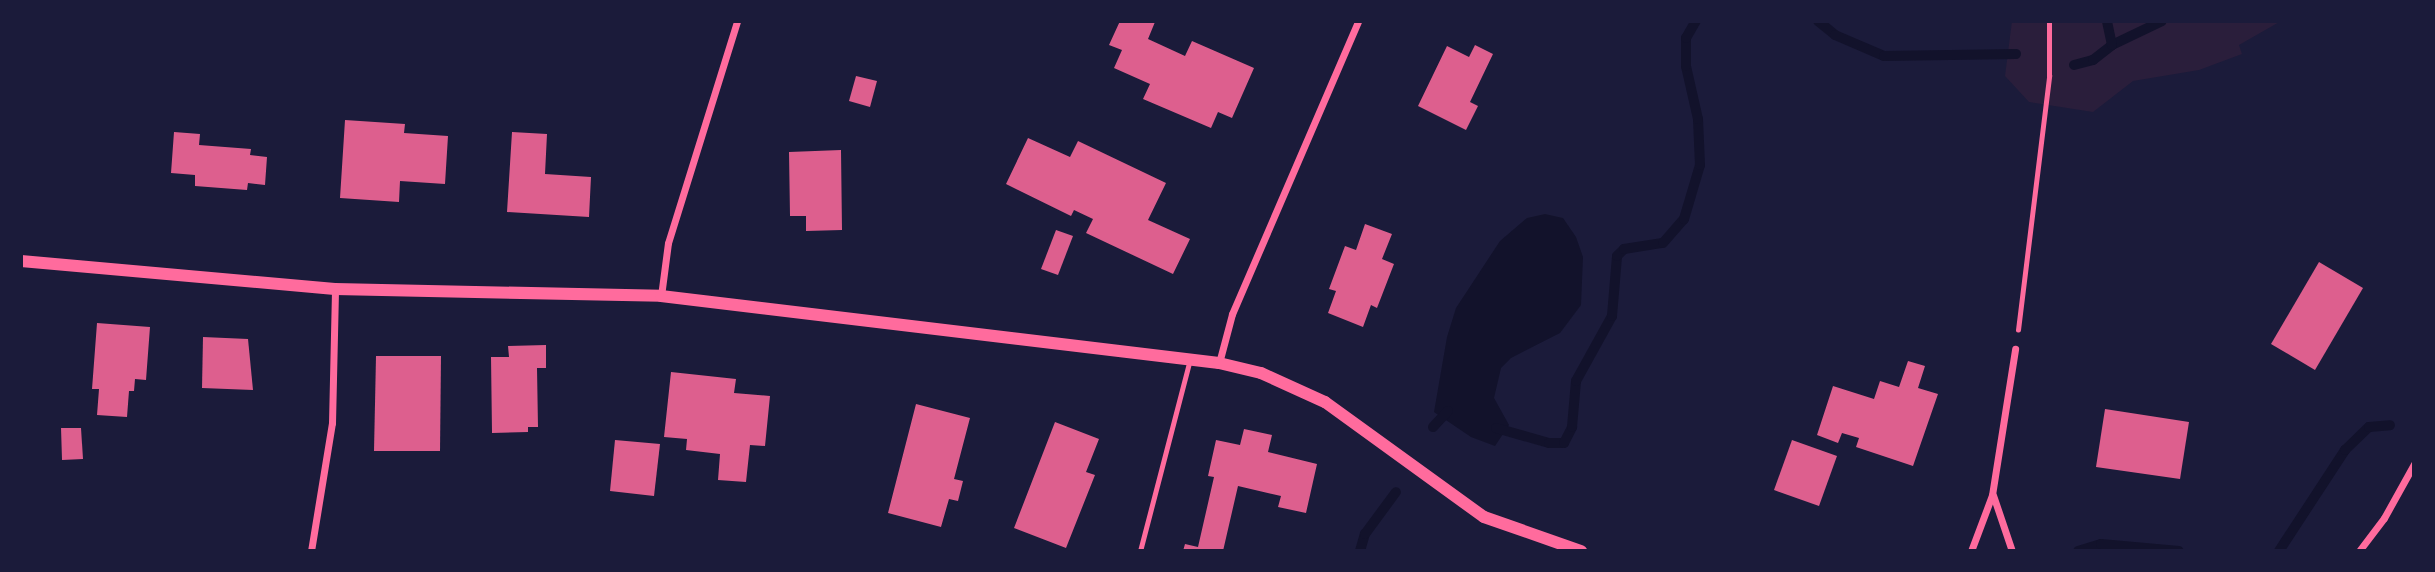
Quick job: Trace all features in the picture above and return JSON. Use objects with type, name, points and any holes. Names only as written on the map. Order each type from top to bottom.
[{"type":"street","points":[[661,296],[668,243],[737,21]]},
{"type":"street","points":[[1219,363],[1231,314],[1358,21]]},
{"type":"street","points":[[21,261],[335,289],[661,296],[1219,363],[1261,373],[1325,402],[1483,517],[1581,551]]},
{"type":"street","points":[[311,551],[332,423],[335,289]]},
{"type":"street","points":[[1971,551],[1992,495],[2015,349]]},
{"type":"street","points":[[2359,551],[2384,518],[2414,464]]},
{"type":"street","points":[[1992,495],[2012,551]]},
{"type":"lane","points":[[1140,551],[1190,359]]},
{"type":"path","points":[[2015,349],[2049,76],[2049,21]]},
{"type":"shaded area","points":[[2012,21],[2281,21],[2239,45],[2242,54],[2199,70],[2133,81],[2093,112],[2029,102],[2005,76]]},
{"type":"shaded area","points":[[1545,214],[1563,218],[1576,237],[1583,257],[1581,305],[1560,333],[1511,358],[1501,368],[1494,398],[1509,425],[1495,446],[1471,437],[1434,412],[1447,337],[1456,308],[1500,241],[1527,218]]},
{"type":"building","points":[[1120,21],[1155,22],[1148,39],[1185,56],[1192,41],[1254,68],[1232,118],[1218,112],[1211,128],[1143,99],[1150,84],[1114,68],[1122,50],[1109,45]]},
{"type":"building","points":[[1475,45],[1493,54],[1470,102],[1478,106],[1466,130],[1418,106],[1447,46],[1469,57]]},
{"type":"building","points":[[856,76],[877,81],[870,107],[849,101]]},
{"type":"building","points":[[345,120],[405,124],[404,133],[448,136],[445,184],[400,181],[399,202],[340,198]]},
{"type":"building","points":[[174,132],[200,134],[199,145],[251,149],[250,155],[267,157],[265,185],[248,183],[247,190],[195,186],[195,175],[171,173]]},
{"type":"building","points":[[512,132],[547,134],[545,174],[591,177],[589,217],[507,212]]},
{"type":"building","points":[[1028,138],[1070,157],[1078,141],[1166,183],[1148,220],[1190,239],[1173,274],[1086,233],[1093,219],[1074,210],[1071,216],[1006,184]]},
{"type":"building","points":[[841,150],[842,230],[806,231],[806,216],[790,216],[789,152]]},
{"type":"building","points":[[1365,224],[1392,234],[1382,259],[1394,264],[1377,308],[1371,305],[1363,327],[1328,313],[1336,291],[1329,289],[1345,246],[1356,250]]},
{"type":"building","points":[[1056,230],[1073,236],[1058,275],[1041,269]]},
{"type":"building","points":[[2319,262],[2363,288],[2315,370],[2271,344]]},
{"type":"building","points":[[97,323],[150,327],[146,380],[135,379],[134,391],[129,391],[127,417],[97,415],[99,389],[92,389]]},
{"type":"building","points":[[203,337],[248,339],[253,390],[202,388]]},
{"type":"building","points":[[546,345],[546,368],[537,368],[538,427],[528,427],[528,432],[492,433],[491,357],[509,357],[508,346]]},
{"type":"building","points":[[376,356],[441,356],[440,451],[374,451]]},
{"type":"building","points":[[1908,361],[1925,366],[1918,388],[1938,394],[1913,466],[1856,447],[1859,438],[1842,433],[1838,443],[1817,435],[1833,386],[1874,399],[1880,381],[1899,387]]},
{"type":"building","points":[[671,372],[736,379],[734,393],[770,396],[765,446],[750,445],[746,482],[718,480],[720,454],[686,450],[687,439],[664,437]]},
{"type":"building","points":[[916,404],[970,418],[954,479],[963,481],[958,501],[949,499],[941,527],[888,513]]},
{"type":"building","points":[[2105,409],[2189,422],[2180,479],[2096,467]]},
{"type":"building","points":[[1055,422],[1099,439],[1086,472],[1095,475],[1066,548],[1014,528]]},
{"type":"building","points":[[61,428],[81,428],[83,459],[62,460]]},
{"type":"building","points":[[1244,429],[1272,435],[1268,452],[1317,464],[1306,513],[1278,507],[1281,496],[1238,486],[1223,551],[1183,551],[1185,544],[1198,547],[1214,477],[1208,476],[1216,440],[1240,445]]},
{"type":"building","points":[[615,440],[660,444],[654,496],[610,491]]},
{"type":"building","points":[[1792,440],[1837,456],[1819,506],[1774,490]]},
{"type":"waterway","points":[[1496,428],[1549,443],[1564,443],[1572,427],[1576,381],[1612,316],[1617,256],[1624,249],[1663,243],[1684,219],[1700,165],[1698,119],[1686,66],[1686,38],[1696,21]]},
{"type":"waterway","points":[[1818,21],[1835,35],[1884,56],[2016,54]]},
{"type":"waterway","points":[[2074,65],[2093,60],[2112,45],[2107,21]]},
{"type":"waterway","points":[[2112,45],[2162,21]]},
{"type":"waterway","points":[[1433,427],[1448,411]]},
{"type":"waterway","points":[[2279,551],[2345,450],[2369,427],[2390,425]]},
{"type":"waterway","points":[[1360,551],[1365,534],[1396,492]]},
{"type":"waterway","points":[[2078,551],[2101,544],[2179,551]]}]
